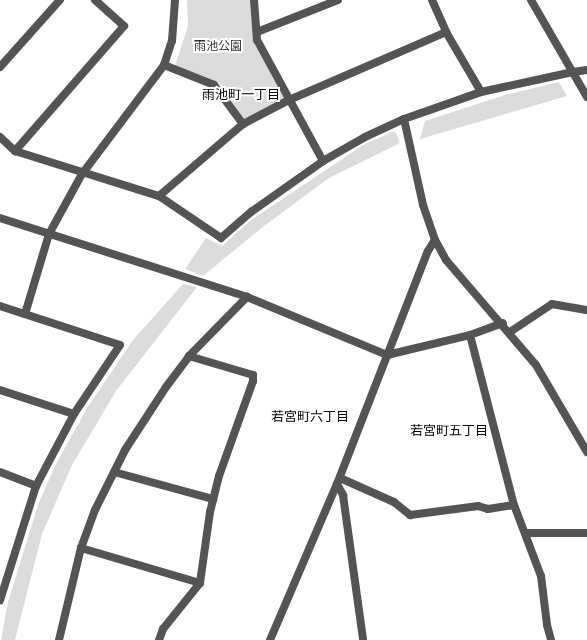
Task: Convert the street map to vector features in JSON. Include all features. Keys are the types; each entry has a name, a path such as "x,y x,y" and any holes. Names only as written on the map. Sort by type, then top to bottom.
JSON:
{"street":[{"path":"0,67 60,0"},
{"path":"15,151 124,26 95,0"},
{"path":"25,314 49,234 82,174 164,65 172,41 176,0"},
{"path":"254,0 257,40 323,161"},
{"path":"257,32 338,0"},
{"path":"432,0 446,32 481,92"},
{"path":"531,0 587,98"},
{"path":"159,196 242,124 289,100 446,32"},
{"path":"164,65 214,85 242,124"},
{"path":"0,137 15,151 82,174 159,196 221,238 251,212 323,161 365,137 404,119 481,92 587,70"},
{"path":"404,119 423,205 435,240 458,276 510,332 536,365 587,452"},
{"path":"0,218 247,298 387,355 470,334 502,324"},
{"path":"270,640 338,481 428,250 435,240"},
{"path":"59,640 81,548 95,510 114,472 162,393 189,356 247,298"},
{"path":"510,332 552,304 587,310"},
{"path":"0,306 120,345 74,414 36,486 0,600"},
{"path":"470,334 514,505 527,532 541,576 546,618 551,640"},
{"path":"159,640 163,629 200,583 213,499 253,375 189,356"},
{"path":"0,390 74,414"},
{"path":"0,472 36,486"},
{"path":"114,472 213,499"},
{"path":"338,481 394,502 410,514 478,506 488,509 514,505"},
{"path":"338,481 343,496 363,640"},
{"path":"527,532 587,533"},
{"path":"81,548 200,583"}],"green space":[{"name":"雨池公園","path":"187,0 253,0 253,41 286,98 244,119 219,83 175,66 188,26"},
{"path":"559,82 567,96 420,139 425,121 505,95"},
{"path":"392,132 396,133 400,143 329,178 264,226 203,276 185,269 206,238 222,246 251,220 363,145"},
{"path":"183,284 197,287 116,391 72,465 42,534 15,640 1,640 8,602 38,505 55,466 87,408 133,340"}],"district":[{"name":"雨池町一丁目","path":"241,94"},
{"name":"若宮町六丁目","path":"310,416"},
{"name":"若宮町五丁目","path":"449,430"}]}
